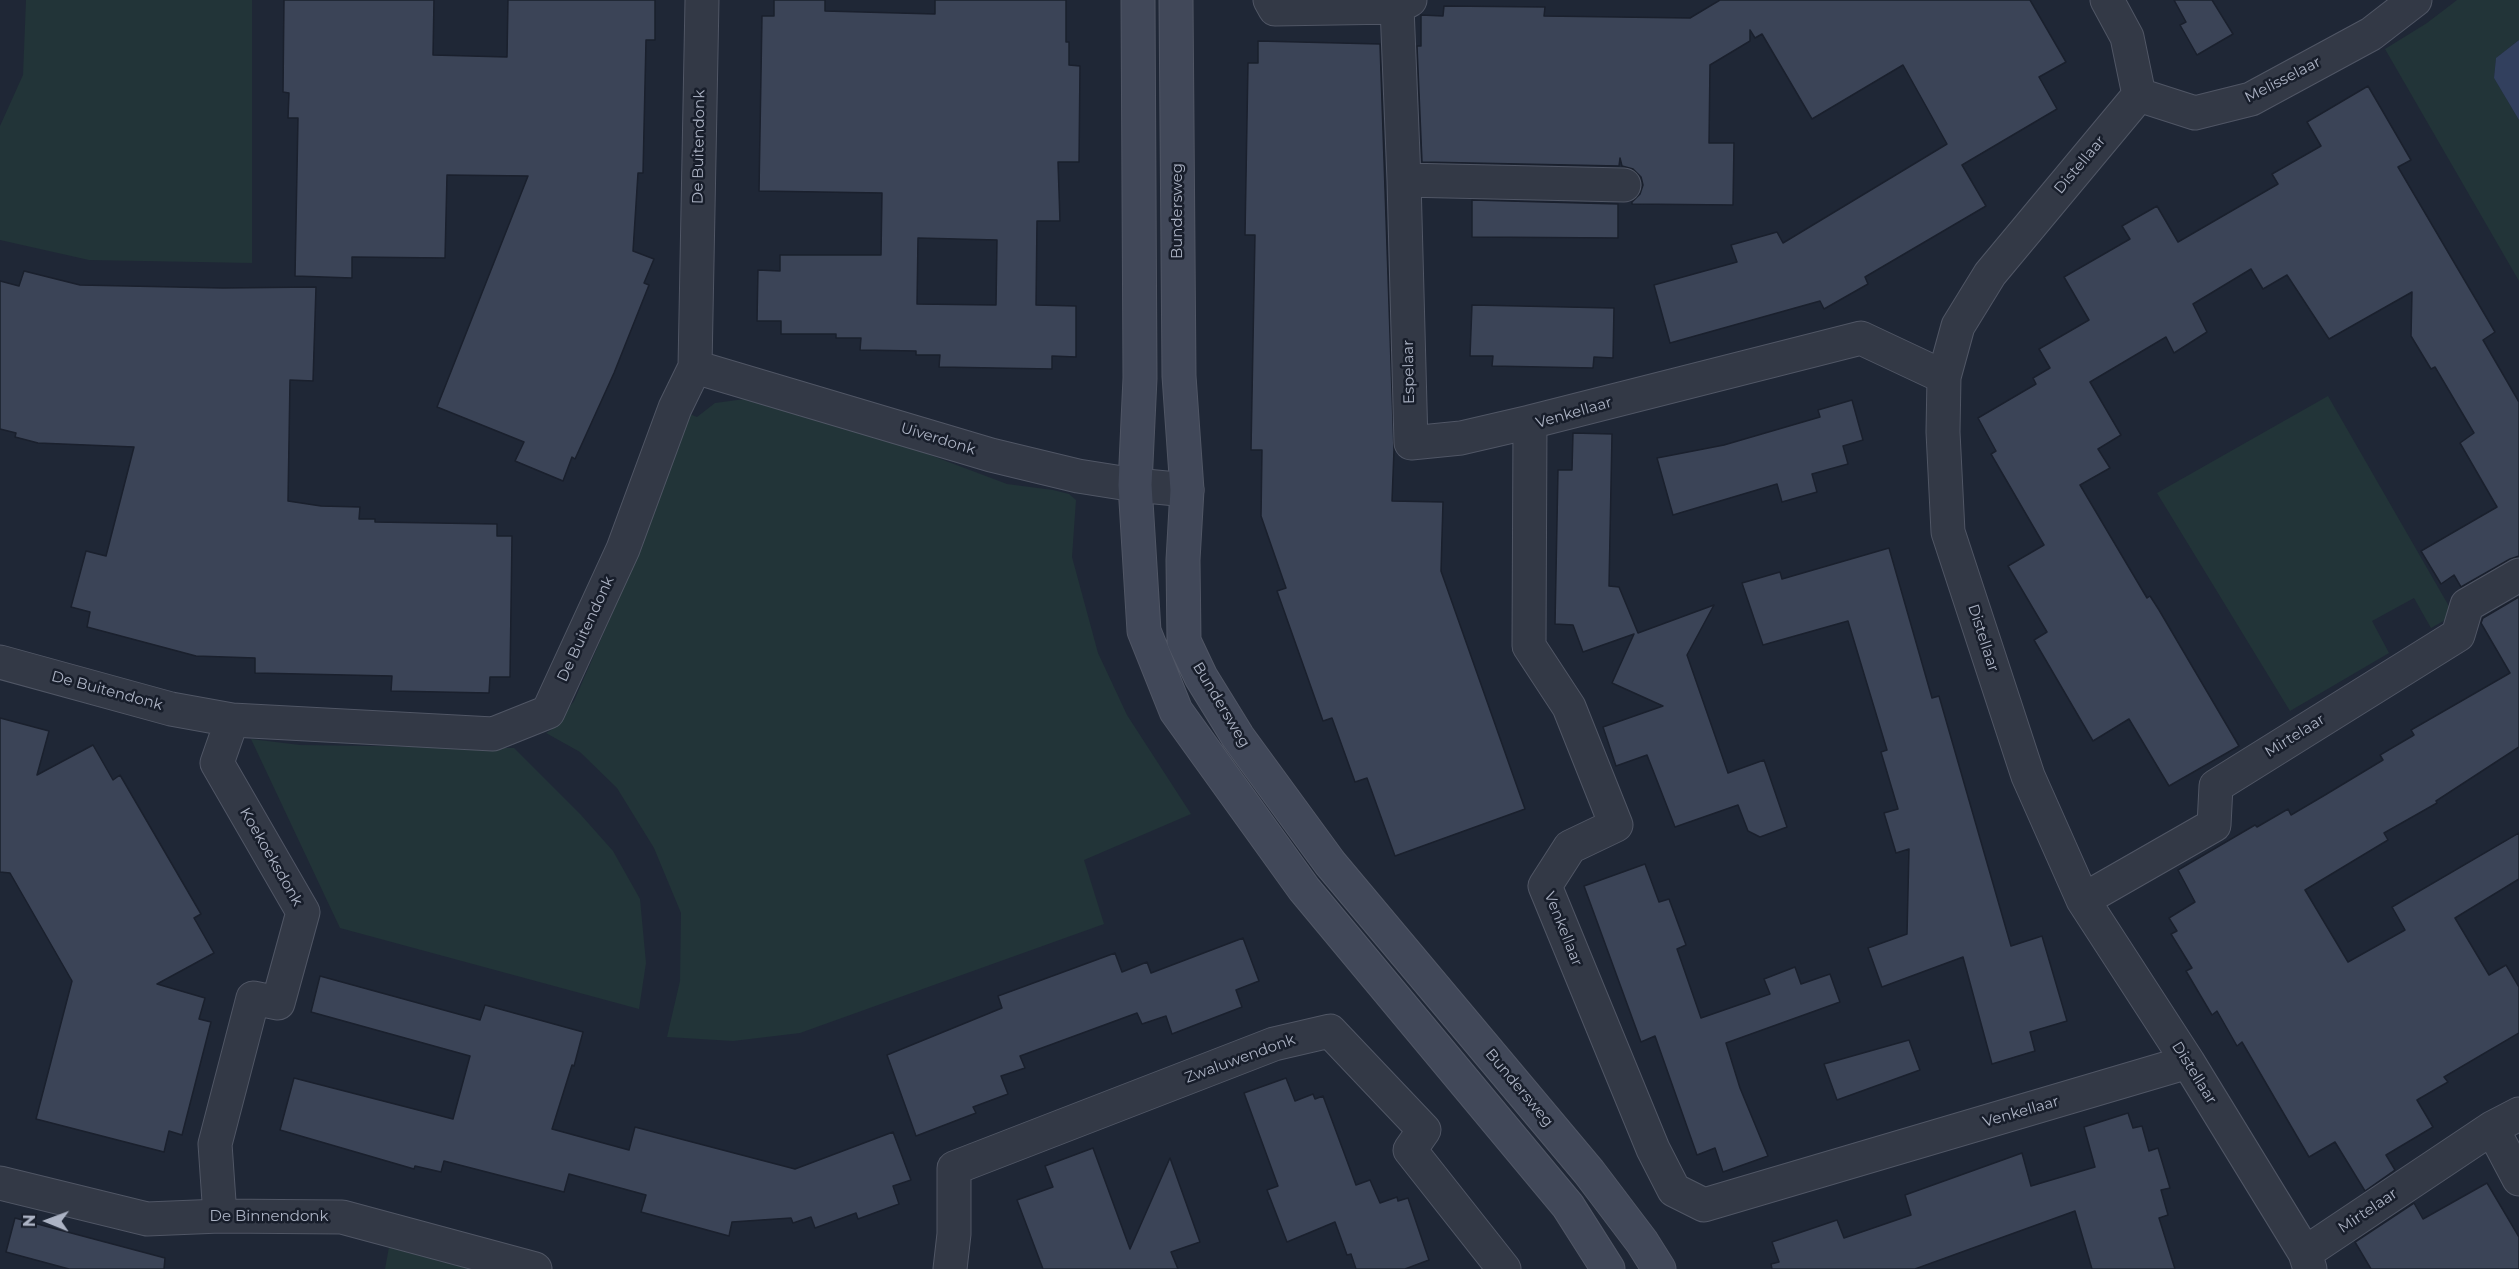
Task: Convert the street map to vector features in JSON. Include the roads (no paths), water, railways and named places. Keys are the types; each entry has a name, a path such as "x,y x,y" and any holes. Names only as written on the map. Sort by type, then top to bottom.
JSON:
{"street":[{"name":"De Buitendonk","path":"0,662 171,709 232,720 493,734 548,712 623,549 675,408 695,367 702,0"},
{"path":"1138,0 1140,378 1135,485 1144,631 1176,711 1304,889 1568,1206 1608,1269"},
{"name":"Bundersweg","path":"1176,0 1179,376 1186,490 1183,560 1184,640 1201,677 1238,737 1330,863 1589,1172 1642,1242 1659,1269"},
{"name":"Espelaar","path":"1270,0 1275,9 1403,4 1404,180 1411,443 1461,438 1530,422"},
{"path":"2107,0 2127,37 2139,94"},
{"name":"Melisselaar","path":"2139,94 2195,113 2251,99 2371,34 2415,0"},
{"name":"Distellaar","path":"2139,94 1990,274 1958,326 1944,377 1943,432 1948,532 2028,776 2083,900 2188,1062 2308,1261"},
{"path":"1404,180 1624,185"},
{"name":"Venkellaar","path":"1944,377 1861,338 1530,422 1529,646 1569,707 1616,825 1570,847 1545,886 1653,1149 1674,1190 1704,1205 2188,1062"},
{"name":"Uiverdonk","path":"695,367 991,455 1078,476 1186,490"},
{"name":"Mirtelaar","path":"2083,900 2214,825 2216,786 2458,635 2467,605 2519,575"},
{"name":"Koekoeksdonk","path":"220,1216 215,1144 253,998 278,1003 303,912 217,763 232,720"},
{"name":"Zwaluwendonk","path":"950,1269 954,1234 954,1168 1274,1044 1330,1031 1424,1130 1410,1150 1504,1269"},
{"name":"Mirtelaar","path":"2308,1261 2505,1121 2519,1179"},
{"name":"De Binnendonk","path":"0,1183 147,1219 220,1216 342,1217 535,1269"}],"water":[{"path":"2519,40 2519,120 2494,78 2496,58"}]}
